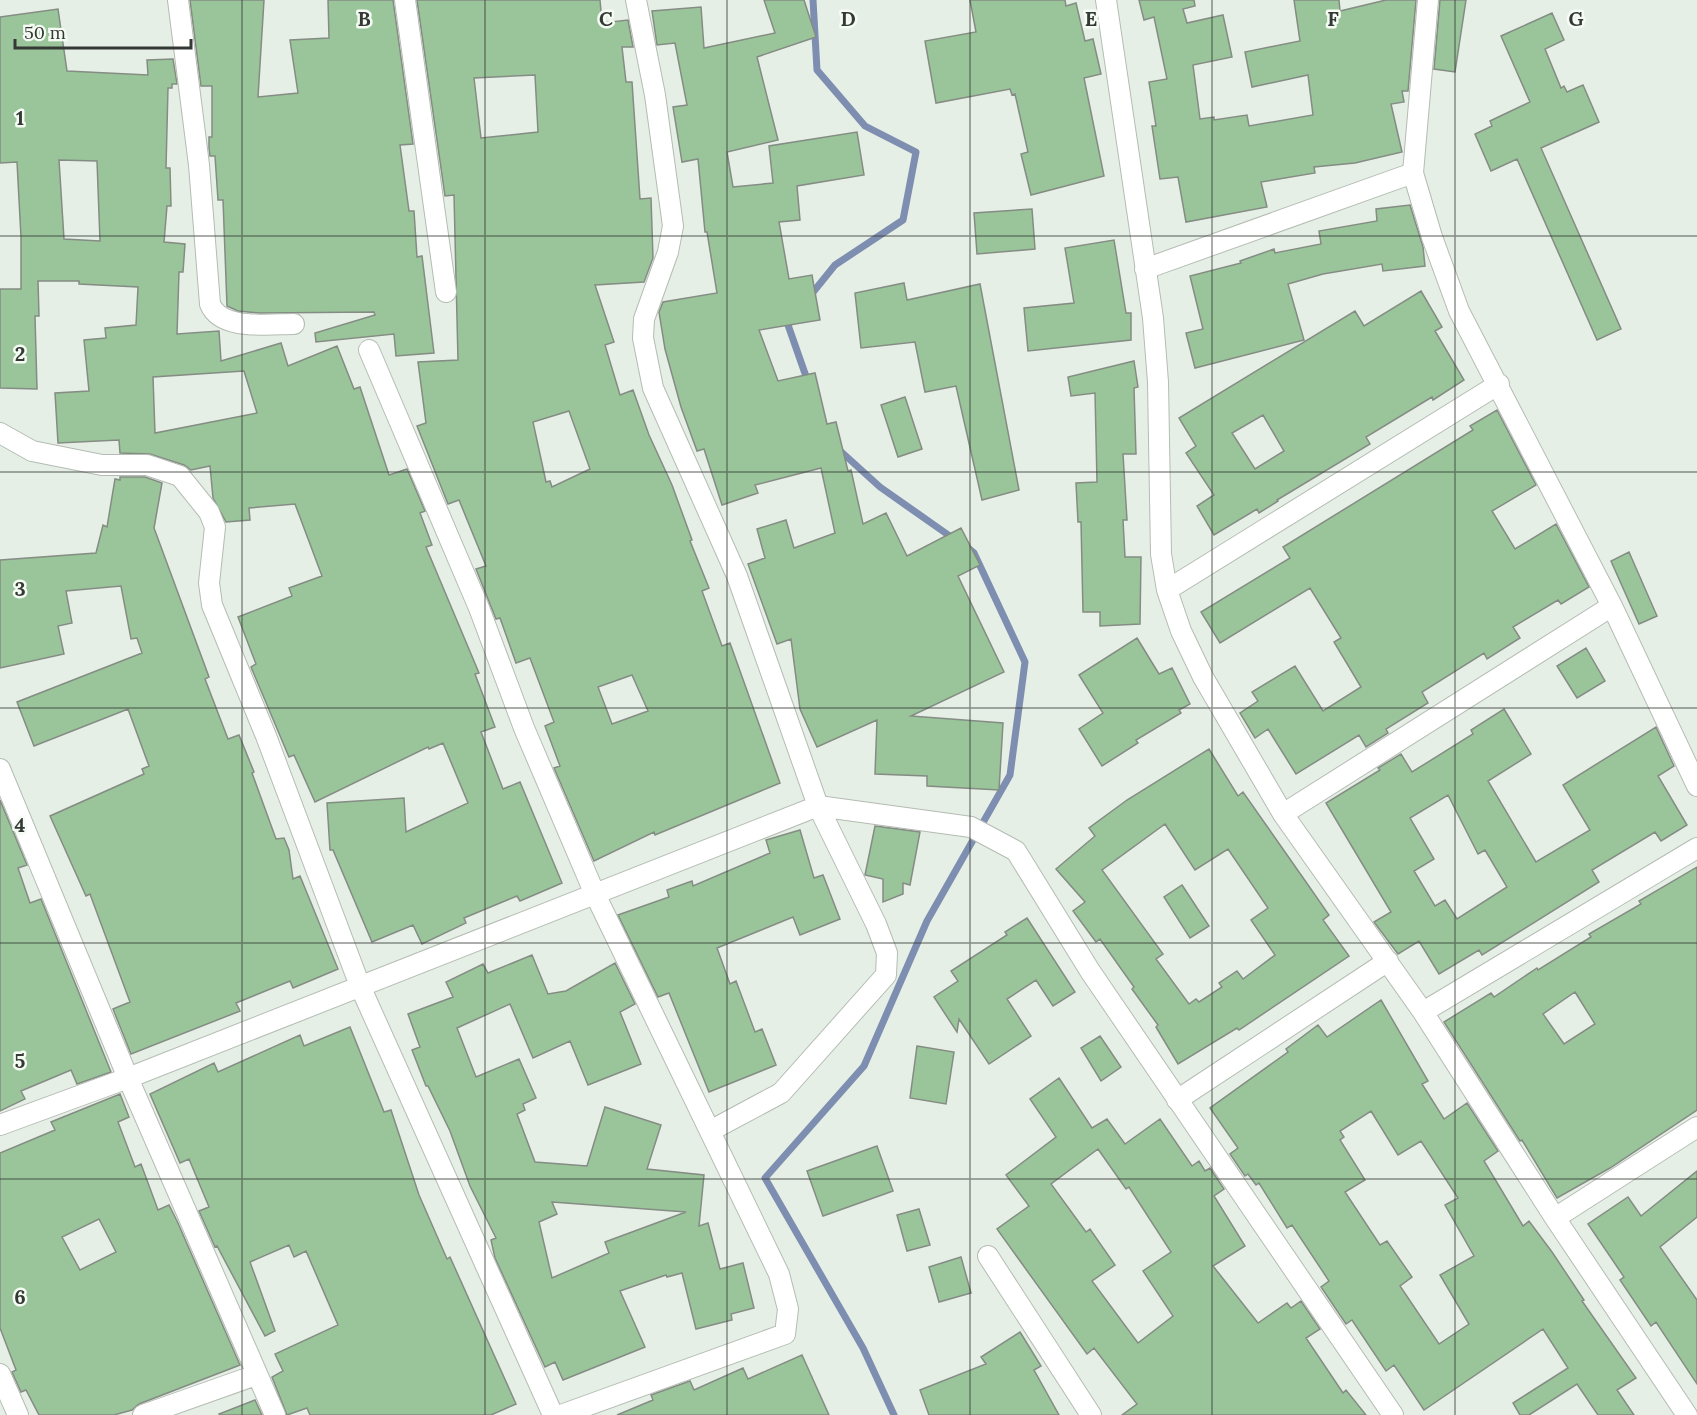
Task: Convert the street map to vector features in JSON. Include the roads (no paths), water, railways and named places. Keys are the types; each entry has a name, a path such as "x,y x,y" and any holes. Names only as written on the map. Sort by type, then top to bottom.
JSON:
{"street":[{"path":"178,0 199,165 210,303 214,313 222,318 254,324 294,324"},
{"path":"405,0 446,292"},
{"path":"636,0 655,95 673,226 668,252 644,319 643,338 653,388 737,576 818,806 876,924 887,953 886,975 781,1093 710,1131"},
{"path":"1106,0 1152,318 1158,382 1160,525 1167,590 1181,631 1203,677 1283,814 1423,1012 1555,1218 1687,1415"},
{"path":"1428,0 1413,173 1459,311 1499,384 1612,606 1697,786"},
{"path":"1144,269 1413,173"},
{"path":"369,350 479,608 524,728 594,892 779,1275 788,1309 785,1334 561,1415"},
{"path":"1167,590 1499,384"},
{"path":"0,433 32,451 102,465 147,465 180,476 209,512 215,527 209,584 212,605 266,736 360,986 553,1415"},
{"path":"1283,814 1612,606"},
{"path":"0,769 128,1078 275,1415"},
{"path":"0,1125 128,1078 594,892 818,806 971,827 1016,851 1090,971 1393,1415"},
{"path":"1423,1012 1697,848"},
{"path":"1177,1100 1388,961"},
{"path":"1555,1218 1697,1127"},
{"path":"988,1256 1091,1415"},
{"path":"0,1374 18,1415"},
{"path":"143,1415 256,1375"}],"waterway":[{"path":"810,296 835,265 903,220 916,152 865,126 817,70 813,0"},
{"path":"793,319 788,325 808,382"},
{"path":"837,448 880,487 954,539"},
{"path":"894,1415 863,1348 765,1178 864,1066 927,921 1010,775 1025,662 974,553 968,548"}]}
